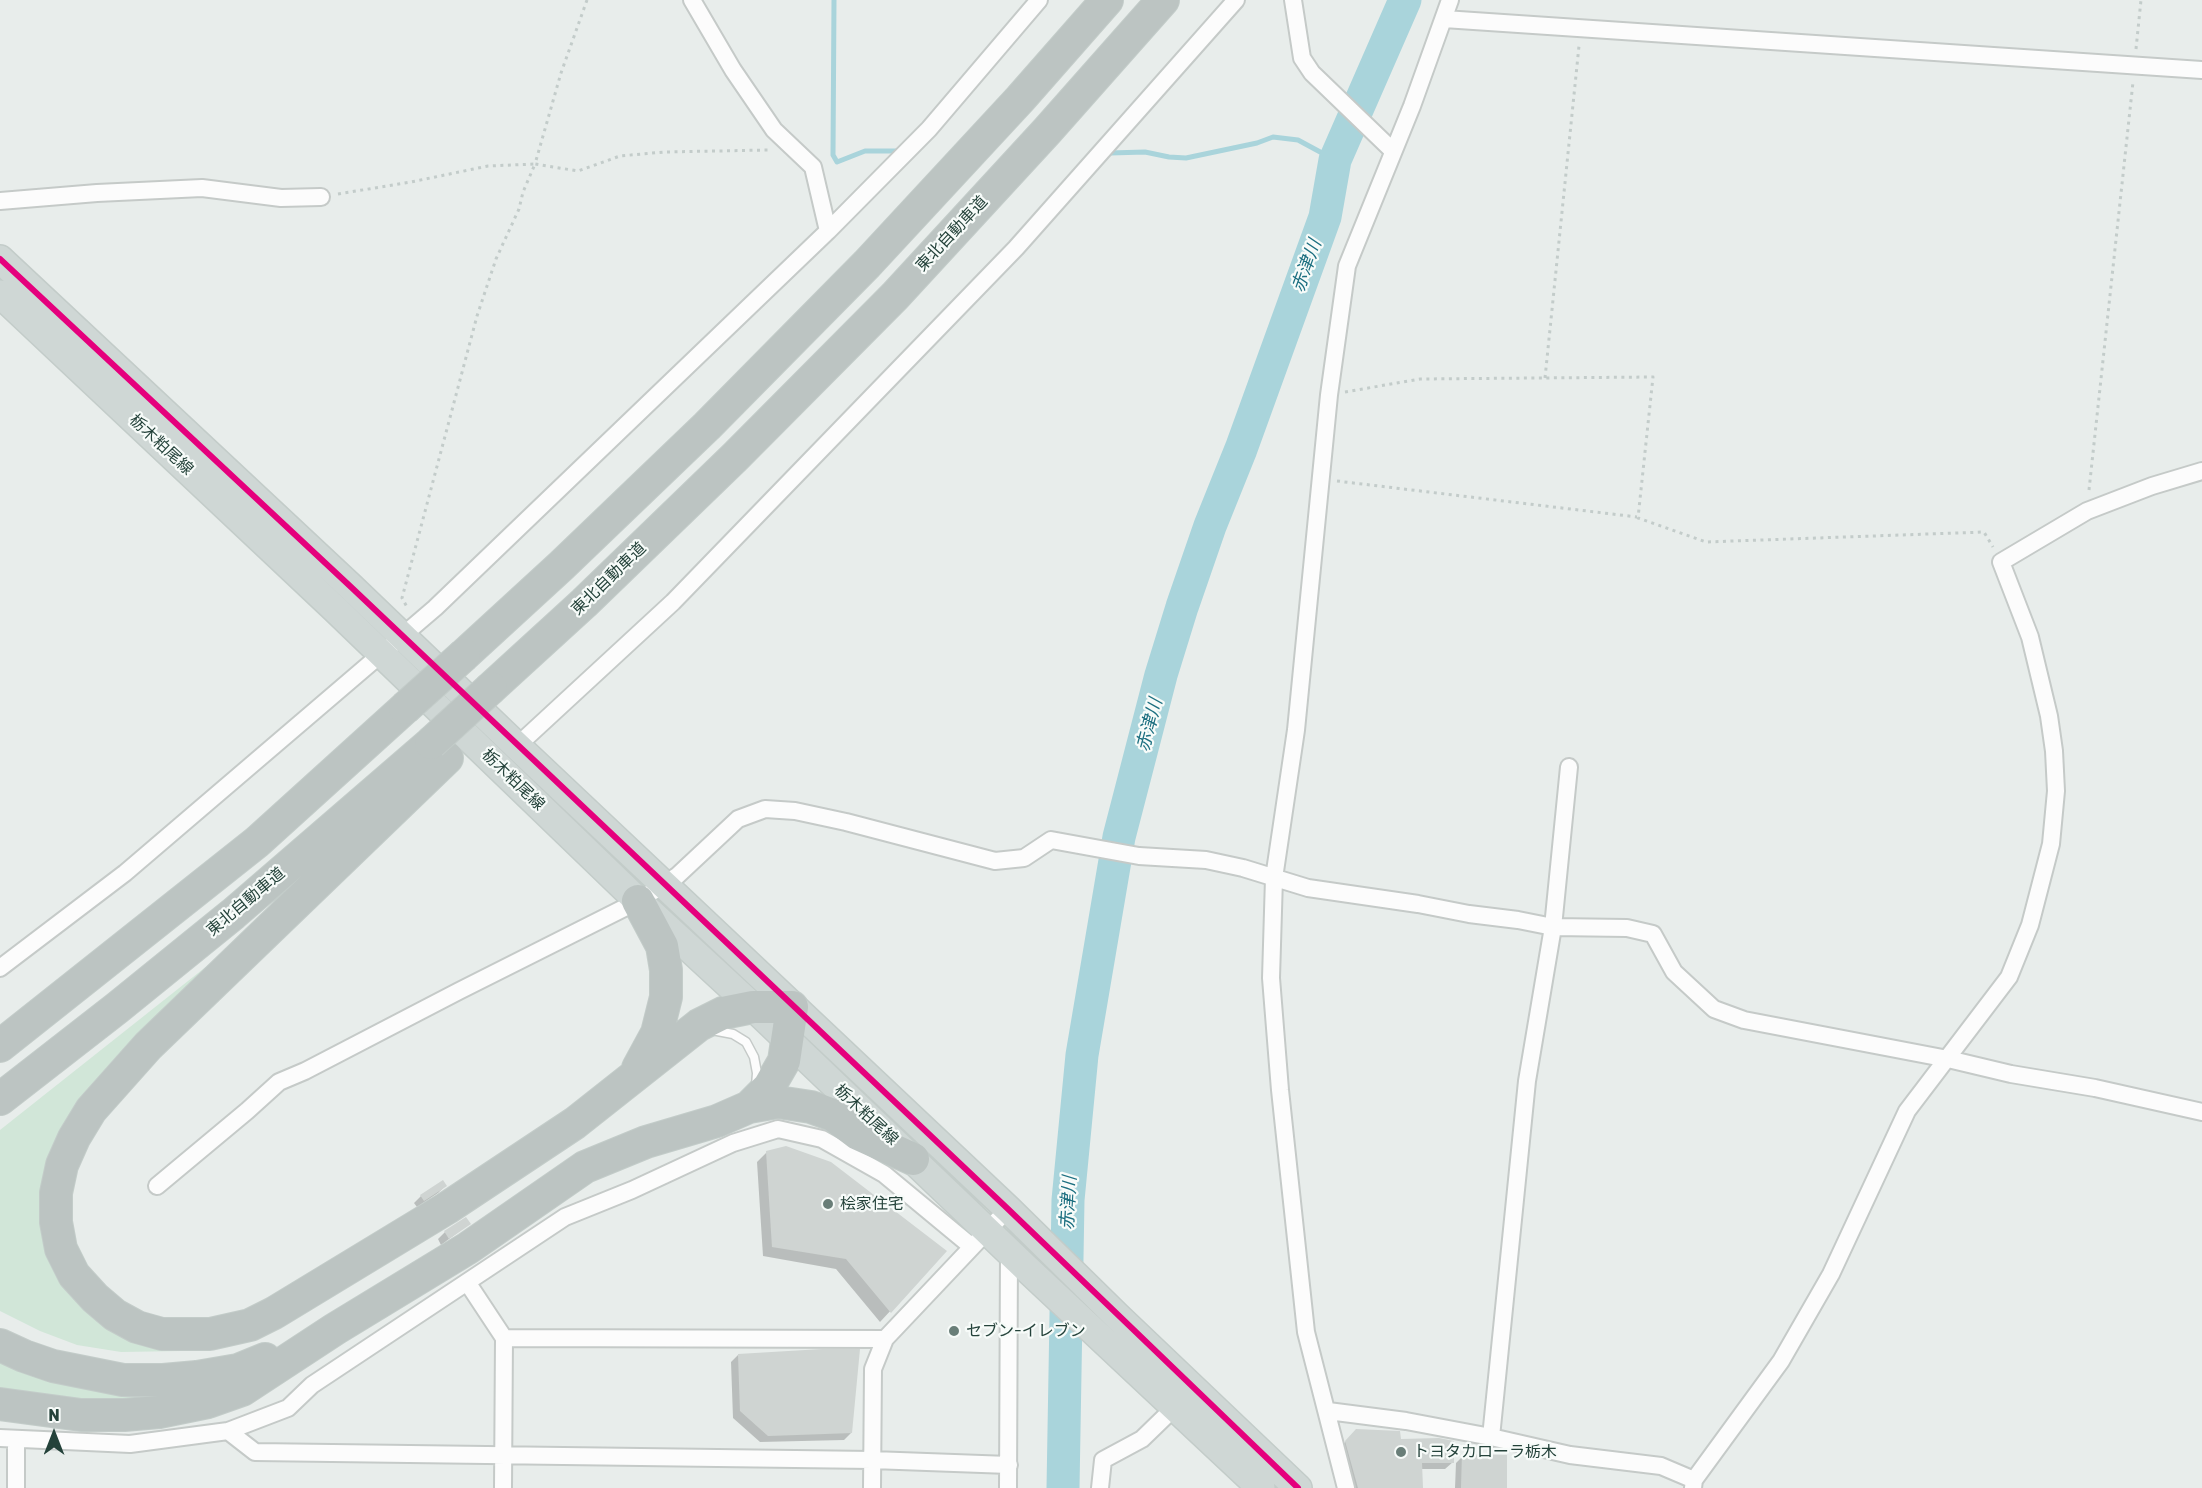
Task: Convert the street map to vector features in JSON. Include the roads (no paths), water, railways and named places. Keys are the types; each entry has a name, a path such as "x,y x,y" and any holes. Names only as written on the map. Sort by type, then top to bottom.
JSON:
{"highway":[{"path":"0,1046 257,843 561,566 707,426 867,264 1020,99 1107,0"},
{"name":"東北自動車道","path":"0,1099 439,750 497,695 584,603 735,458 895,296 1047,131 1163,0"},
{"path":"439,750 325,878 264,933 117,1078 91,1110 74,1138 62,1165 56,1203 56,1222 61,1249 74,1275 95,1299 137,1328 162,1334 210,1334 250,1325 274,1313 447,1208 565,1130 699,1024 723,1013 753,1007 792,1006 784,1061 769,1088 749,1107"},
{"path":"633,1077 657,1033 666,997 666,970 651,892"},
{"path":"0,1022 99,969"},
{"path":"0,1404 81,1415 124,1415 159,1412 208,1401 242,1390 335,1329 468,1248 585,1167 646,1142 717,1121 749,1107 778,1102 811,1107 833,1115 858,1134 913,1159"},
{"path":"0,1328 44,1347 83,1357 118,1363 186,1362 218,1357 259,1341 282,1326 315,1288"},
{"path":"0,1345 53,1366 89,1374 123,1380 163,1380 238,1370 335,1329"}],"main road":[{"name":"栃木粕尾線","path":"0,259 409,629 651,892 753,1007 913,1159 979,1238 1018,1259 1175,1407"},
{"name":"栃木粕尾線","path":"0,294 381,653 651,892 792,1006 1008,1209 1298,1488"},
{"path":"1175,1407 1262,1488"}],"street":[{"path":"692,0 734,70 774,130 813,167 828,231"},
{"path":"0,968 124,873 435,608 828,231 930,129 1039,0"},
{"path":"517,746 673,602 1016,248 1236,0"},
{"path":"1293,0 1302,58 1312,73 1393,151"},
{"path":"1346,1488 1306,1332 1280,1090 1271,978 1274,878 1296,730 1329,394 1347,266 1450,0"},
{"path":"1444,19 2202,70"},
{"path":"0,201 202,188 280,198 321,197"},
{"path":"1328,1411 1406,1421 1570,1455 1661,1466 1694,1484 1781,1361 1831,1274 1907,1111 2009,977 2030,925 2051,844 2056,791 2054,751 2049,716 2030,637 2001,562 2087,511 2152,486 2202,471"},
{"path":"1491,1437 1527,1081 1553,927 1569,767"},
{"path":"157,1186 279,1082 305,1071 651,892 677,876 738,819 765,809 795,811 846,822 995,861 1024,858 1051,840 1139,856 1206,860 1308,888 1553,927 1627,928 1653,934 1674,972 1714,1009 1744,1020 1948,1059 2011,1074 2095,1088 2202,1112"},
{"path":"16,1488 8,1439 130,1444 228,1431 288,1408 312,1385 565,1217 632,1190 733,1143 777,1130 822,1139 884,1174 979,1238"},
{"path":"872,1488 873,1369 885,1339 1008,1209"},
{"path":"1008,1488 1018,1259"},
{"path":"467,1282 504,1338 503,1488"},
{"path":"504,1338 885,1339"},
{"path":"1100,1488 1103,1460 1142,1438 1175,1407"},
{"path":"228,1431 255,1452 872,1460 1009,1465"}],"lane":[{"path":"683,1037 712,1030 733,1034 746,1042 754,1057 757,1073 756,1088 749,1107"}],"waterway":[{"path":"834,0 833,155 837,162 865,151 896,151"},
{"name":"赤津川","path":"1063,1488 1068,1200 1082,1055 1119,837 1161,675 1182,607 1325,217 1335,160 1405,0"},
{"path":"1110,153 1145,152 1186,158 1257,143 1273,137 1298,140 1335,160"}],"place":[{"name":"桧家住宅","path":"828,1204"},
{"name":"セブン-イレブン","path":"954,1331"},
{"name":"トヨタカローラ栃木","path":"1401,1452"}]}
